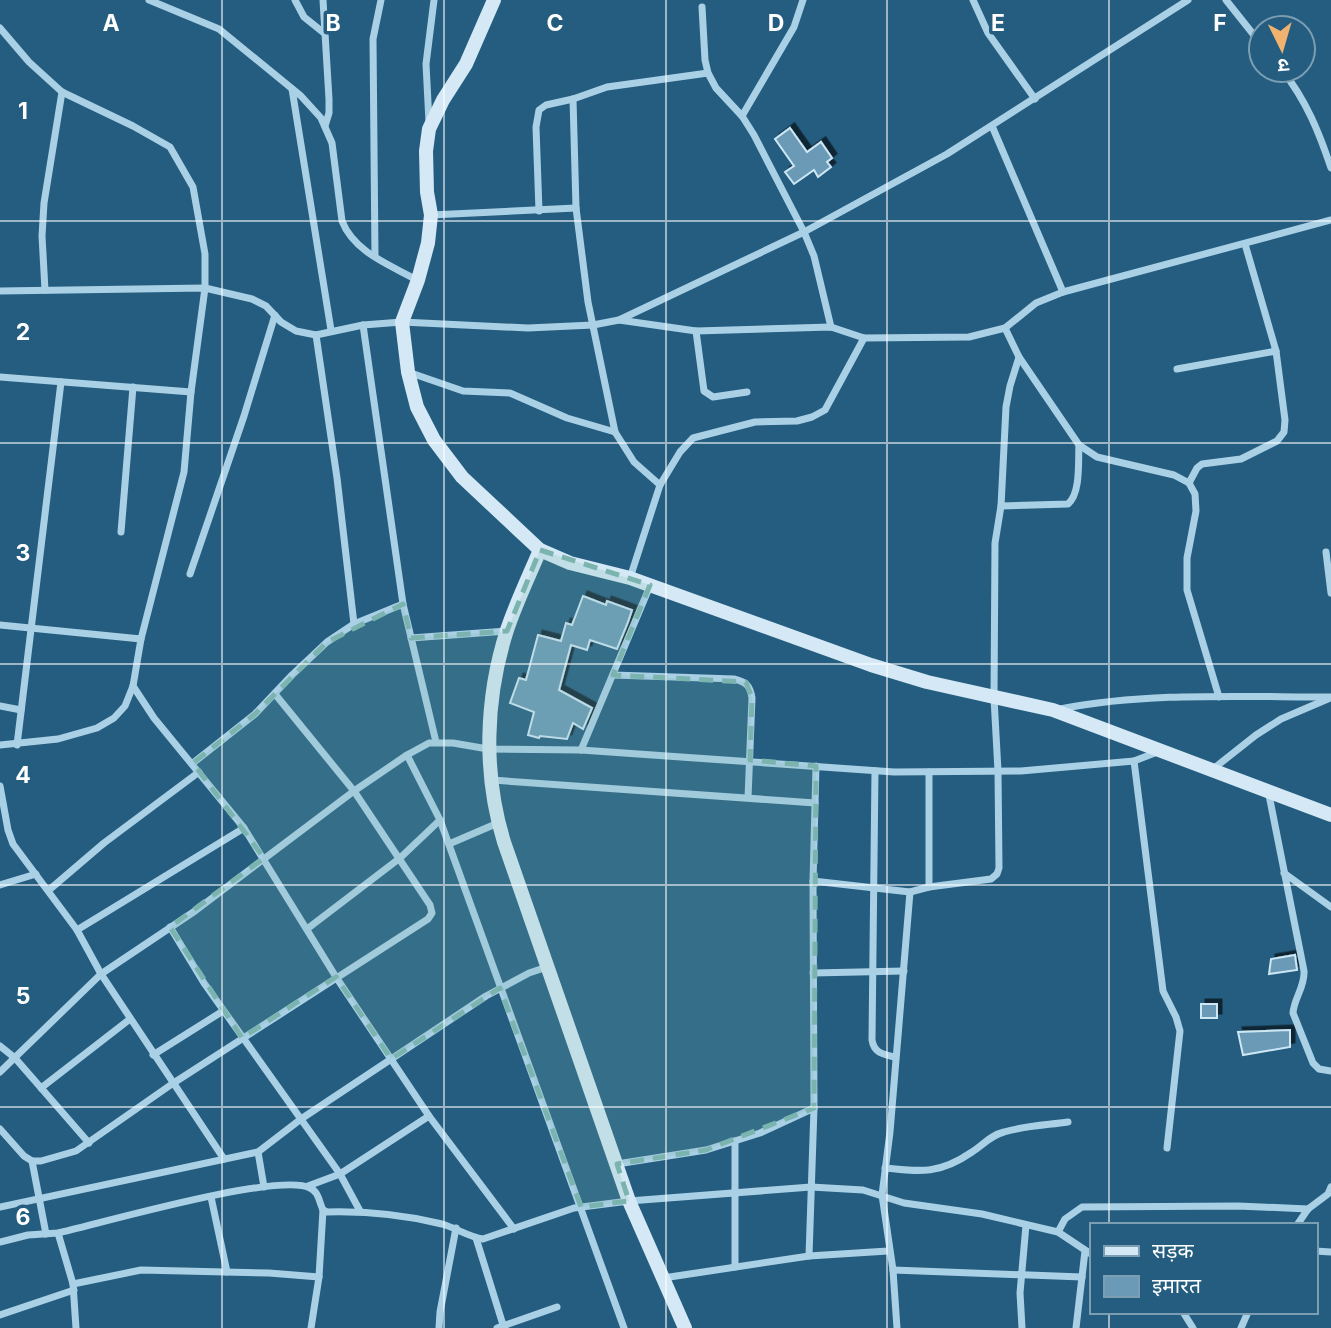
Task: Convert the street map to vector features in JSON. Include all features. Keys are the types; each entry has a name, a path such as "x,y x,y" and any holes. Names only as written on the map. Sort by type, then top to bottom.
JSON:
{"street":[{"path":"149,0 219,29 292,89 321,118 332,143 342,221 354,242 418,280"},
{"path":"295,0 304,17 324,33"},
{"path":"323,0 329,99 329,113 324,127"},
{"path":"375,256 373,39 381,0"},
{"path":"434,0 426,64 429,129 426,151 427,192 431,215 428,243 418,280 402,321 408,372 417,407 444,456 462,477 540,550 570,563 650,585 871,666 994,698 1054,710 1331,815"},
{"path":"429,129 443,100 466,64 494,0"},
{"path":"742,116 794,27 803,0"},
{"path":"973,0 988,33 1035,99"},
{"path":"0,291 205,288 252,299 266,306 296,331 316,335 331,330 402,321 528,328 593,325 619,320 804,232 947,154 1188,0"},
{"path":"1226,0 1247,26"},
{"path":"702,7 708,73 716,88 742,116 804,232 814,256 831,327"},
{"path":"0,28 29,62 62,92 134,126 170,147 193,187 205,254 205,288 191,392 184,472 141,639 133,686 125,706 114,718 97,728 58,739 0,746"},
{"path":"540,211 536,117 545,105 607,87 708,73"},
{"path":"1292,84 1317,127 1331,168"},
{"path":"292,89 331,330"},
{"path":"45,290 42,236 44,203 62,92"},
{"path":"573,99 576,208 593,325 615,432 634,462 660,485"},
{"path":"992,126 1063,292"},
{"path":"431,215 576,208"},
{"path":"619,320 696,331 831,327 864,338 969,337 1005,328 1036,303 1063,292 1331,220"},
{"path":"1189,482 1202,464 1241,459 1277,441 1284,432 1285,420 1276,351 1245,244"},
{"path":"190,574 275,315"},
{"path":"363,325 403,604 436,743"},
{"path":"1005,328 1019,357 1079,445 1097,457 1174,475 1189,482 1195,494 1196,511 1188,558 1187,590 1219,696"},
{"path":"696,331 704,391 713,397 747,392"},
{"path":"316,335 337,478 354,624"},
{"path":"630,578 660,485 680,452 692,439 755,422 797,421 825,410 864,338"},
{"path":"1177,369 1276,351"},
{"path":"813,881 910,892 991,879 997,874 999,771 994,698 995,543 1001,506 1006,407 1019,357"},
{"path":"408,372 463,391 510,393 567,418 615,432"},
{"path":"0,377 191,392"},
{"path":"17,745 61,382"},
{"path":"121,532 133,387"},
{"path":"1001,506 1068,504 1073,499 1076,486 1079,445"},
{"path":"540,550 507,631 492,698 488,749 492,798 498,823 629,1201 685,1328"},
{"path":"1326,552 1331,593"},
{"path":"581,750 650,585"},
{"path":"193,762 255,714 327,642 354,624 403,604"},
{"path":"0,625 141,639"},
{"path":"411,638 507,631"},
{"path":"613,675 734,679 746,682 751,689 752,698 748,798"},
{"path":"133,686 155,718 244,828 336,977 429,1116 514,1229"},
{"path":"0,1129 24,1156 32,1161 76,1151 172,1084 428,919 432,913 430,905 400,858 354,791 275,694"},
{"path":"1054,710 1106,700 1219,696 1331,697"},
{"path":"1213,769 1281,719 1331,697"},
{"path":"0,706 21,710"},
{"path":"0,1072 101,974 195,911 354,791 429,743 453,743 488,749 581,750 875,771 929,772 999,771 1134,761 1160,750"},
{"path":"407,755 440,820 624,1328"},
{"path":"1134,761 1163,991 1180,1031 1167,1148"},
{"path":"809,1256 814,1108 813,881 816,766"},
{"path":"875,771 873,1047 878,1053 894,1057"},
{"path":"49,890 104,844 199,772"},
{"path":"929,772 929,887"},
{"path":"492,780 815,803"},
{"path":"0,786 13,845 77,929 101,974 224,1159"},
{"path":"1268,790 1304,971 1304,980 1293,1013 1313,1063 1318,1069 1331,1071"},
{"path":"307,929 400,858 440,820"},
{"path":"449,844 498,823"},
{"path":"77,929 244,828"},
{"path":"1284,873 1331,907"},
{"path":"0,885 36,874"},
{"path":"897,1328 893,1270 888,1251 882,1195 890,1132 894,1057 910,892"},
{"path":"170,927 223,1011 340,1174 360,1211"},
{"path":"0,1207 258,1152 301,1119 500,988 547,967"},
{"path":"813,973 904,971"},
{"path":"153,1055 223,1011"},
{"path":"41,1088 130,1019"},
{"path":"0,1046 15,1058 89,1143"},
{"path":"617,1164 706,1150 760,1133 814,1108"},
{"path":"0,1242 58,1233 264,1187 283,1184 307,1186 340,1174 429,1116"},
{"path":"885,1168 935,1170 954,1164 991,1137 1005,1131 1068,1122"},
{"path":"735,1141 735,1267"},
{"path":"258,1152 264,1187"},
{"path":"32,1161 46,1234"},
{"path":"307,1186 318,1196 323,1210 319,1277 311,1328"},
{"path":"323,1210 360,1211 426,1220 483,1239 581,1207 811,1187 863,1190 904,1203 982,1214 1058,1233 1088,1252 1076,1328"},
{"path":"1298,1223 1308,1209 1330,1192"},
{"path":"211,1197 227,1272"},
{"path":"1058,1233 1065,1219 1082,1208 1238,1206 1308,1209"},
{"path":"1022,1328 1020,1293 1026,1225"},
{"path":"439,1328 456,1228"},
{"path":"58,1233 73,1287 76,1328"},
{"path":"476,1238 502,1327 557,1307"},
{"path":"663,1278 809,1256 888,1251"},
{"path":"0,1315 73,1287 141,1270 319,1277"},
{"path":"893,1270 1082,1277"}],"highlighted area":[{"path":"540,550 650,585 613,675 746,682 752,698 750,760 816,766 814,1108 706,1150 617,1164 629,1201 581,1207 500,988 391,1059 336,977 242,1038 170,927 264,858 193,763 255,714 327,642 403,604 411,638 507,631"}],"building":[{"path":"790,128 807,152 821,142 832,158 827,162 831,167 818,177 814,170 794,184 785,172 794,166 775,139"},
{"path":"583,596 606,605 607,601 632,610 628,622 617,649 590,640 587,650 571,645 559,690 592,708 583,729 573,723 567,739 528,735 534,712 510,703 519,678 526,680 538,635 561,641 566,623 572,625"},
{"path":"1295,955 1297,970 1269,974 1271,959"},
{"path":"1201,1004 1217,1004 1217,1018 1201,1018"},
{"path":"1290,1030 1290,1047 1243,1055 1238,1032"}]}
